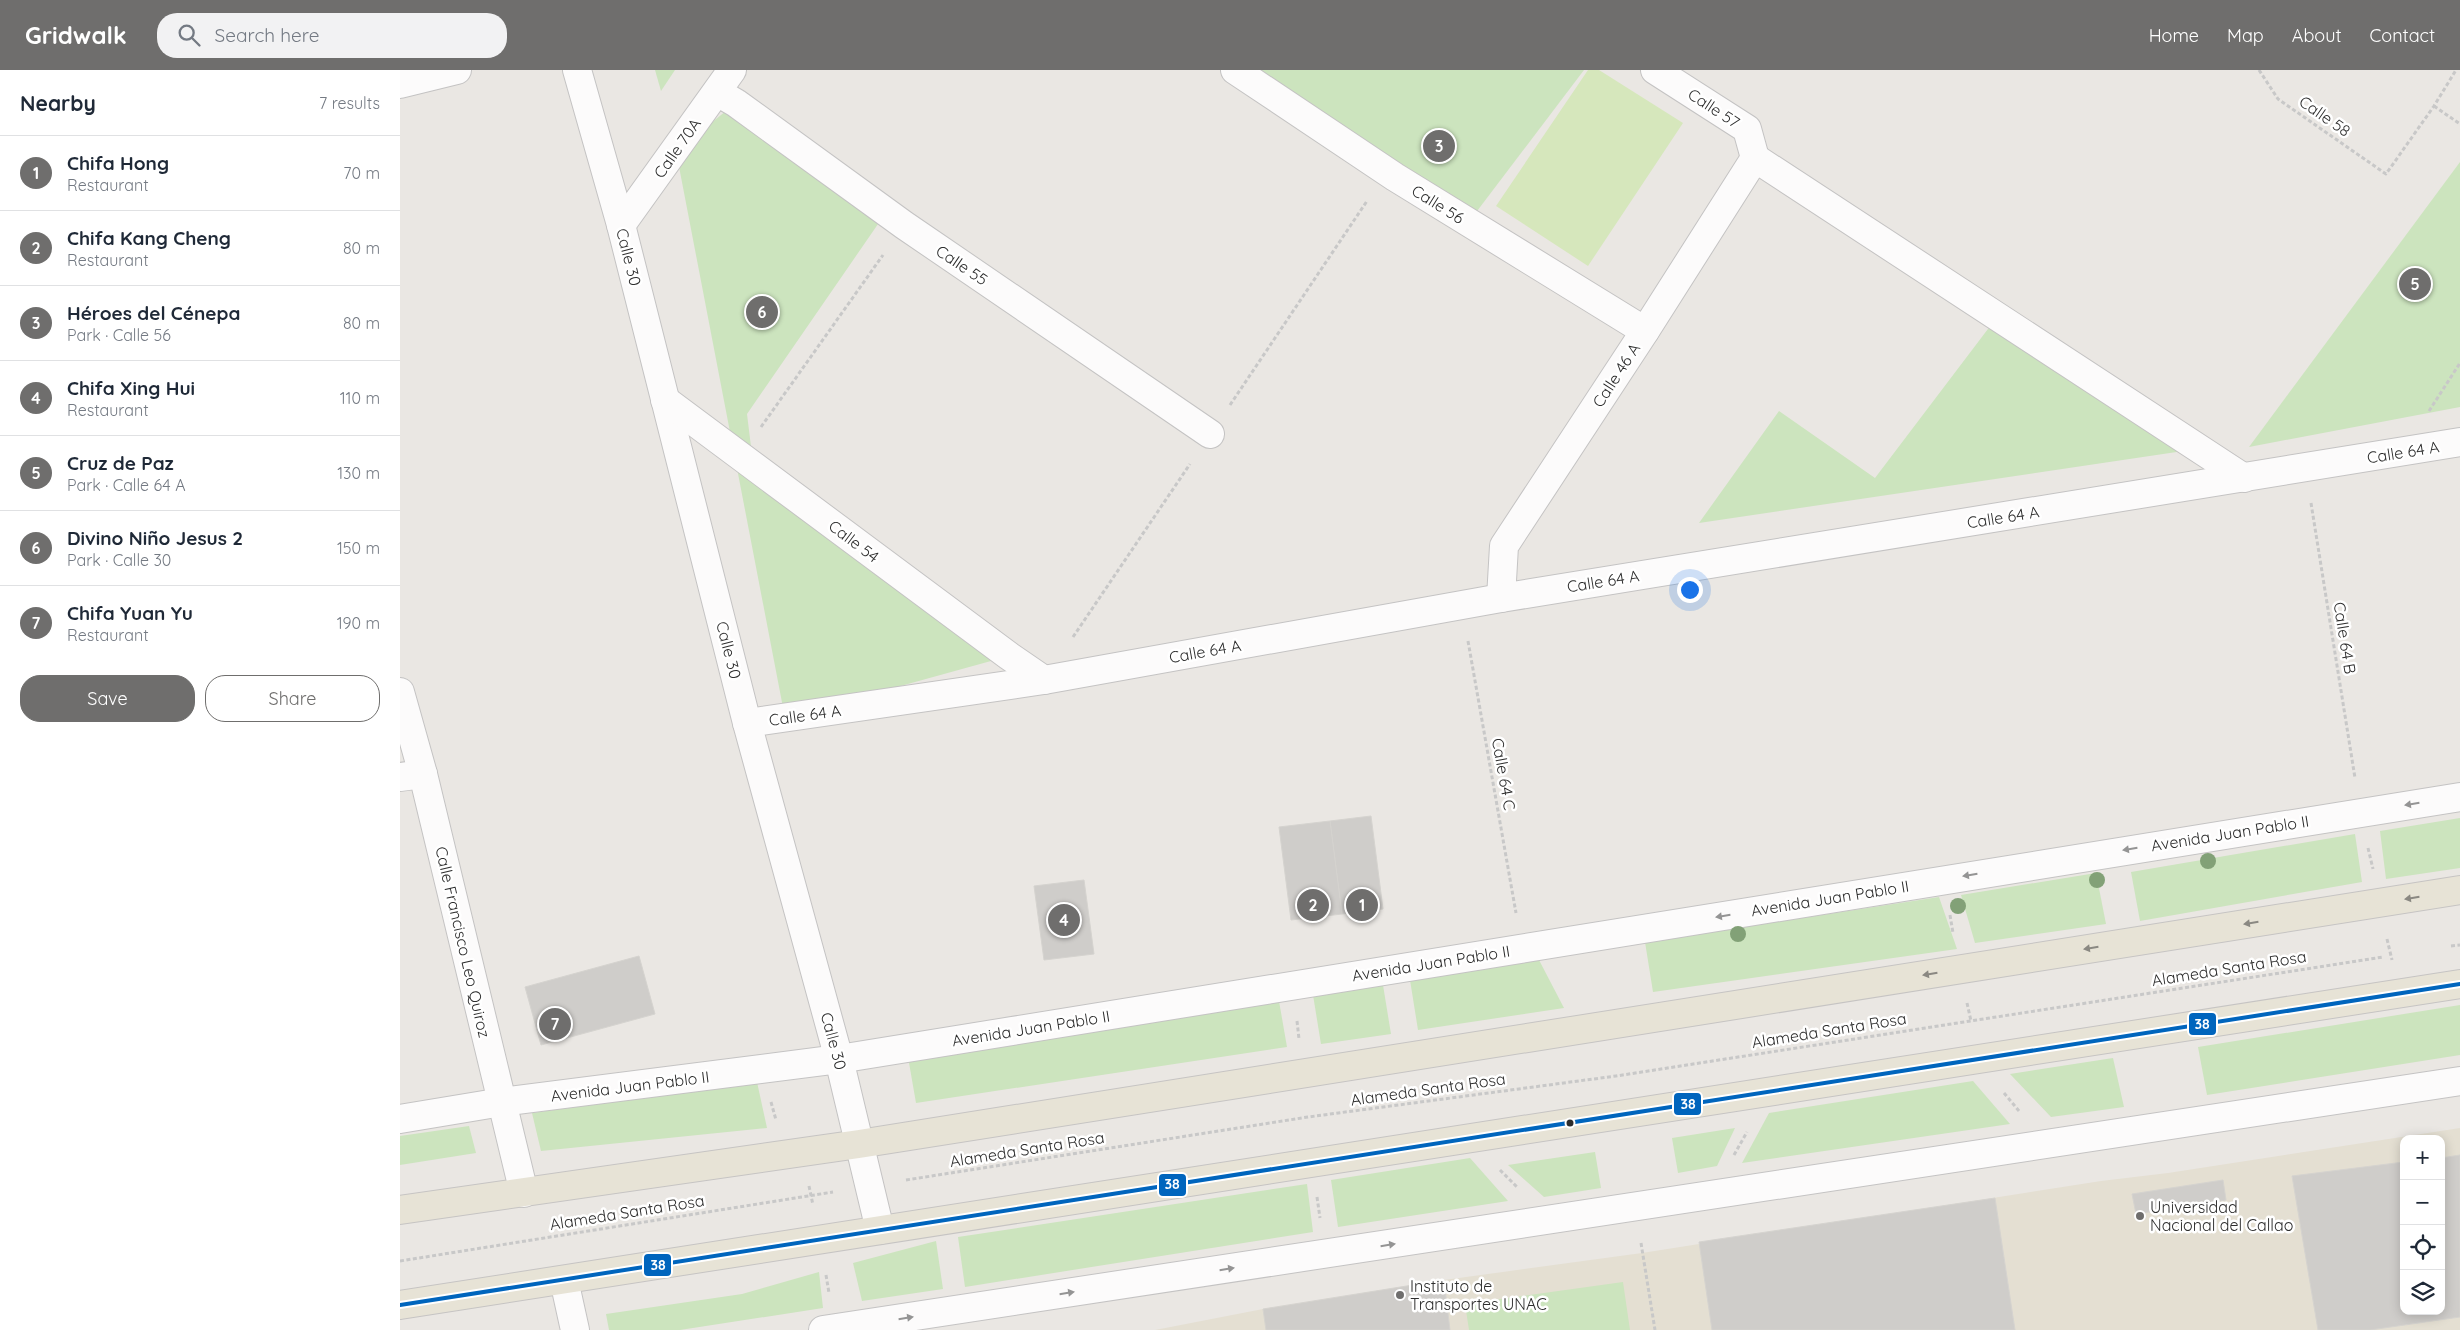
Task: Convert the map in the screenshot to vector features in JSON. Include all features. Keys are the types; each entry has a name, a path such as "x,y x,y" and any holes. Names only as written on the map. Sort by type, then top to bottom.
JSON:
{"main road":[{"path":"400,1210 859,1144 2460,890"},
{"path":"400,1305 1469,1140 2460,984"}],"street":[{"path":"400,84 458,70"},
{"name":"Calle 30","path":"576,70 622,225 748,723 839,1059 880,1230"},
{"name":"Calle 70A","path":"622,225 732,70"},
{"name":"Calle 56","path":"1235,70 1395,177 1645,330"},
{"name":"Calle 57","path":"1655,70 1747,129 1756,158"},
{"name":"Calle 55","path":"717,92 736,103 904,225 1210,434"},
{"path":"1756,158 2244,478"},
{"name":"Calle 46 A","path":"1501,598 1504,546 1756,158"},
{"name":"Calle 54","path":"665,400 1044,680"},
{"name":"Calle 64 A","path":"748,723 1044,680 1501,598 2460,442"},
{"name":"Calle Francisco Leo Quiroz","path":"400,692 411,775 502,1102 524,1193"},
{"name":"Avenida Juan Pablo II","path":"400,1119 502,1102 839,1059 2460,797"},
{"path":"831,1329 1636,1208 2460,1081"},
{"path":"564,1280 575,1330"}],"path":[{"name":"Calle 58","path":"2258,70 2278,98 2386,174 2434,106"},
{"path":"2456,70 2434,106 2460,124"},
{"path":"740,456 904,225"},
{"name":"Calle 64 B","path":"2305,468 2360,812"},
{"name":"Calle 64 C","path":"1461,605 1522,948"},
{"path":"1943,880 1971,1020 1977,1060 2046,1144"},
{"path":"2443,948 2460,945"},
{"name":"Alameda Santa Rosa","path":"400,1261 1308,1118 1616,1076 2399,954"},
{"path":"1293,985 1324,1255"},
{"path":"764,1068 774,1118 802,1152 820,1240 831,1329"},
{"path":"1712,1195 1768,1093"},
{"path":"1469,1140 1551,1220"},
{"path":"1636,1208 1655,1330"}],"shaded area":[{"name":"Universidad Nacional del Callao","path":"2460,1128 2460,1330 1155,1330 1263,1309 1444,1280 1642,1253 2101,1181 2168,1173 2400,1137 2400,1315 2445,1315 2445,1135 2415,1135"}],"green space":[{"path":"655,70 675,70 661,91"},
{"path":"1236,70 1584,70 1468,223"},
{"path":"1588,70 1599,70 1683,123 1588,266 1496,206"},
{"path":"736,103 887,211 747,414 753,463 1009,656 785,718 676,151"},
{"path":"2460,162 2460,407 2249,447"},
{"path":"1994,321 2190,450 1699,523 1779,411 1875,478"},
{"path":"2460,818 2460,868 2386,879 2380,831"},
{"path":"2355,834 2362,882 2140,921 2131,872"},
{"path":"2096,873 2106,924 1975,943 1961,895"},
{"path":"1939,897 1957,949 1653,992 1645,942"},
{"path":"1539,960 1564,1008 1418,1030 1410,980"},
{"path":"1383,985 1391,1034 1321,1044 1313,995"},
{"path":"1279,1001 1287,1047 916,1103 908,1057"},
{"path":"2460,1005 2460,1055 2207,1095 2198,1047"},
{"path":"2113,1058 2124,1107 2051,1117 2010,1074"},
{"path":"1973,1081 2010,1124 1742,1163 1769,1113"},
{"path":"757,1082 767,1128 541,1151 532,1113"},
{"path":"469,1126 476,1153 400,1165 400,1136"},
{"path":"1735,1128 1717,1166 1678,1173 1672,1138"},
{"path":"1595,1152 1601,1188 1544,1197 1508,1165"},
{"path":"1470,1158 1508,1201 1338,1227 1331,1180"},
{"path":"1307,1184 1313,1232 965,1287 958,1237"},
{"path":"936,1241 943,1289 862,1301 853,1263"},
{"path":"819,1272 823,1308 680,1330 609,1330 606,1314 742,1294"},
{"path":"1623,1282 1630,1330 1469,1330 1465,1304"}],"building":[{"path":"1371,816 1383,909 1342,914 1330,821"},
{"path":"1330,821 1342,914 1291,920 1279,827"},
{"path":"1084,880 1094,954 1044,960 1034,886"},
{"path":"639,956 655,1014 541,1045 525,987"},
{"path":"2460,1155 2460,1317 2370,1330 2318,1330 2292,1176 2400,1162 2400,1315 2445,1315 2445,1157"},
{"path":"2223,1180 2226,1200 2136,1214 2132,1194"},
{"path":"1995,1198 2015,1330 1712,1330 1699,1242"},
{"name":"Instituto de Transportes UNAC","path":"1444,1280 1450,1330 1266,1330 1263,1309"}],"transit line":[{"name":"38","path":"400,1305 2460,984"}],"place":[{"name":"Héroes del Cénepa","path":"1439,146"},
{"name":"Cruz de Paz","path":"2415,284"},
{"name":"Divino Niño Jesus 2","path":"762,312"},
{"name":"Chifa Kang Cheng","path":"1313,905"},
{"name":"Chifa Hong","path":"1362,905"},
{"name":"Chifa Xing Hui","path":"1064,920"},
{"name":"Chifa Yuan Yu","path":"555,1024"},
{"name":"Universidad Nacional del Callao","path":"2140,1216"},
{"name":"Instituto de Transportes UNAC","path":"1400,1295"}]}
